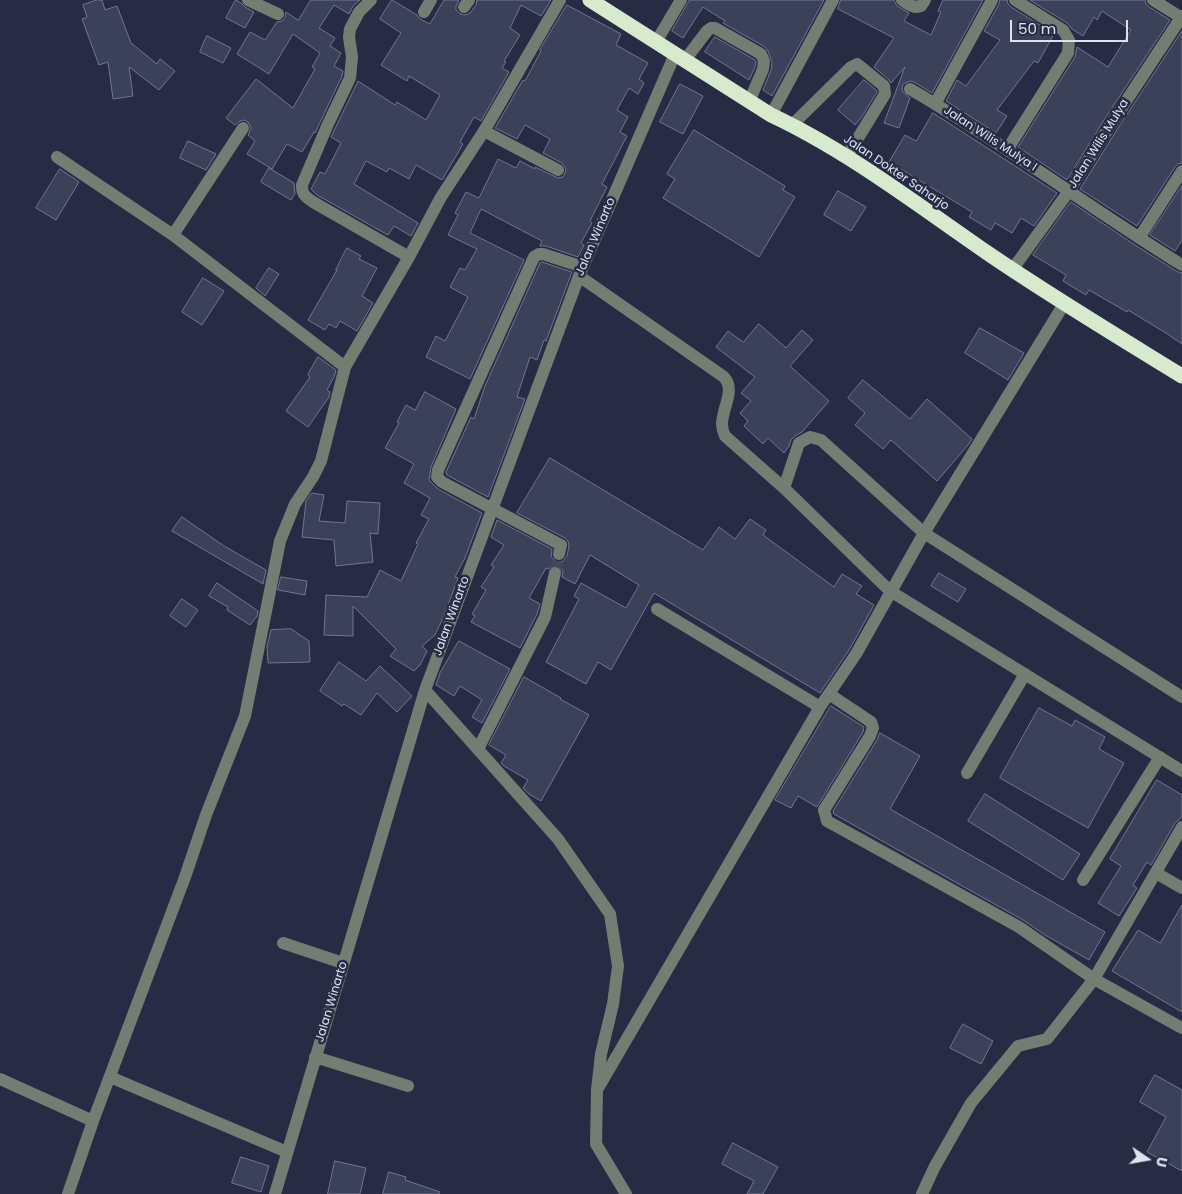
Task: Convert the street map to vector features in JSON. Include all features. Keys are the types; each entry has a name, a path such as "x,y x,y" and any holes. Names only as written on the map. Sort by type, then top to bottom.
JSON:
{"highway":[{"name":"Jalan Dokter Saharjo","path":"590,0 770,116 792,125 847,156 1012,270 1182,376"}],"street":[{"path":"248,0 278,14"},
{"path":"371,0 359,12 350,29 349,37 352,57 350,78 309,167 302,185 302,191 312,202 409,257"},
{"path":"424,12 431,0"},
{"path":"68,1194 206,815 245,716 280,541 295,504 321,461 345,366 409,257 440,198 484,131 560,0"},
{"path":"656,42 681,0"},
{"path":"770,116 834,0"},
{"path":"902,0 917,8 925,0"},
{"path":"935,104 992,0"},
{"path":"1007,150 1068,53 1069,40 1063,30 1015,0"},
{"path":"1153,0 1182,17"},
{"name":"Jalan Wilis Mulya","path":"1012,270 1069,191 1182,17"},
{"name":"Jalan Winarto","path":"275,1194 425,690 581,271 680,57 710,28 715,28 761,54 764,61 763,68 749,102"},
{"path":"792,125 851,67 857,64 884,86 885,94 847,156"},
{"name":"Jalan Wilis Mulya I","path":"910,90 953,114 1182,265"},
{"path":"173,236 244,128"},
{"path":"484,131 558,170"},
{"path":"57,157 173,236 345,366"},
{"path":"1139,238 1182,171"},
{"path":"560,550 492,509 442,482 437,477 438,470 534,258 539,254 543,254 581,271 724,377 729,382 730,389 722,422 725,436 784,488 890,591 1182,771"},
{"path":"597,1090 820,707 856,654 924,533 1064,304"},
{"path":"784,488 799,443 810,437 821,440 924,533 1182,697"},
{"path":"478,749 545,617 555,573"},
{"path":"658,608 820,707"},
{"path":"967,773 1025,674"},
{"path":"425,690 558,839 610,914 618,966 613,1004 600,1054 596,1144 626,1194"},
{"path":"829,694 871,722 873,728 870,736 824,810 827,821 1019,927 1094,979 1182,1028"},
{"path":"1083,880 1160,757"},
{"path":"922,1194 934,1168 971,1103 1018,1046 1047,1039 1094,979 1182,827"},
{"path":"1156,873 1182,888"},
{"path":"283,943 343,963"},
{"path":"315,1057 408,1086"},
{"path":"110,1077 287,1152"},
{"path":"0,1079 93,1122"}],"building":[{"path":"102,0 105,10 117,6 131,43 157,64 160,59 175,71 159,90 129,67 133,96 113,99 108,62 99,65 82,19 87,17 83,5"},
{"path":"236,0 254,12 245,28 226,18"},
{"path":"311,0 360,0 353,6 349,14 334,5 319,28 335,38 330,46 341,53 334,66 343,71 342,76 315,133 302,152 287,144 272,169 247,154 255,141 248,135 251,128 248,122 244,120 235,125 226,118 256,79 293,108 315,69 312,67 320,53 293,34 269,74 237,54 250,32 265,40 277,22 285,18 286,12 298,20"},
{"path":"392,0 430,24 444,0 459,0 456,10 464,15 471,12 477,0 551,0 541,16 521,5 510,28 520,35 504,61 506,62 502,68 509,72 481,121 474,117 460,142 463,144 442,180 416,165 409,179 389,168 387,172 366,161 354,184 418,223 411,236 394,226 388,235 317,195 311,189 320,172 325,174 341,143 331,137 358,81 395,105 397,102 426,120 440,95 409,76 407,81 381,65 401,33 380,19"},
{"path":"690,0 824,0 772,96 763,90 771,70 772,62 768,51 765,47 723,23 725,21 703,7 683,38 672,31"},
{"path":"841,0 894,0 897,6 909,13 904,21 931,35 941,12 938,11 943,0 983,0 932,93 914,82 910,81 903,84 903,92 910,98 899,128 884,123 905,67 891,83 874,67 894,38 838,9"},
{"path":"1000,0 1007,0 1011,7 1054,34 1038,63 1034,61 997,110 1007,116 996,133 946,101 957,80 966,86 1000,40 984,31"},
{"path":"1030,0 1145,0 1149,7 1170,20 1067,180 1018,147 1075,57 1077,47 1108,67 1131,30 1102,11 1097,20 1094,17 1083,36 1072,29 1067,23"},
{"path":"567,5 621,34 616,45 648,63 639,79 644,83 638,94 629,88 617,110 628,117 620,132 627,136 602,184 607,187 590,221 592,223 581,243 584,245 578,257 546,246 540,246 542,241 481,209 470,233 524,260 470,379 426,357 436,336 445,341 468,297 450,287 460,268 465,270 477,249 448,235 458,215 455,213 466,192 479,198 498,159 516,168 520,161 558,178 563,177 566,169 562,163 543,153 550,139 525,125 517,139 495,128 523,80 525,81 540,50"},
{"path":"1182,31 1182,163 1175,167 1137,226 1080,189"},
{"path":"207,36 231,48 223,63 200,52"},
{"path":"715,37 755,60 755,67 749,80 705,52"},
{"path":"864,80 877,92 855,125 838,110"},
{"path":"680,84 703,96 683,134 660,122"},
{"path":"933,113 1057,193 1034,226 1021,218 1012,233 995,223 991,230 969,217 972,212 889,162 905,135 916,141"},
{"path":"694,130 785,186 783,190 795,197 759,257 663,198 675,179 667,174"},
{"path":"188,141 216,154 206,170 180,158"},
{"path":"269,168 294,183 295,194 291,200 261,182"},
{"path":"60,169 79,182 56,220 36,208"},
{"path":"1182,186 1182,240 1175,251 1150,235"},
{"path":"838,191 866,207 851,231 824,215"},
{"path":"1071,202 1135,245 1182,273 1182,344 1128,310 1127,312 1089,290 1086,295 1063,281 1066,275 1033,255"},
{"path":"347,248 361,256 359,259 377,268 362,296 373,303 357,331 340,321 336,328 329,324 325,330 308,320 337,270"},
{"path":"542,262 572,272 537,360 530,357 517,397 525,399 488,497 447,475 446,472 471,417 474,419 485,386"},
{"path":"269,268 279,274 265,296 256,288"},
{"path":"203,278 224,291 202,325 182,312"},
{"path":"759,324 786,348 802,330 813,340 790,366 829,401 802,432 791,440 784,453 768,438 763,444 744,426 748,421 740,413 751,401 741,393 755,377 716,347 728,331 743,342"},
{"path":"980,328 1024,353 1008,380 965,353"},
{"path":"318,357 336,370 327,390 330,392 329,397 308,427 286,411 310,377 308,375"},
{"path":"863,380 910,419 927,399 972,439 937,481 891,440 883,449 855,425 865,413 848,398"},
{"path":"425,392 456,409 431,467 429,480 438,489 482,513 465,558 455,577 458,578 444,616 435,635 422,646 427,651 420,665 414,671 390,656 396,649 353,606 353,636 324,635 326,595 367,597 380,570 401,581 418,544 416,543 429,519 421,515 430,498 404,483 414,464 385,448 399,423 397,422 406,405 415,410"},
{"path":"550,458 703,550 719,527 735,539 750,519 766,530 763,535 834,587 842,574 862,586 856,594 874,605 849,650 820,693 654,593 611,670 598,662 586,684 546,662 579,599 574,596 581,583 626,608 639,585 590,555 575,584 562,577 563,571 560,567 553,565 548,569 546,568 529,598 540,604 520,648 471,622 475,616 472,614 486,590 481,587 494,567 491,565 504,545 491,537 497,520 552,549 551,557 557,562 562,562 567,556 569,546 565,538 517,513"},
{"path":"312,493 324,495 319,521 345,523 347,501 380,503 378,534 370,533 373,562 336,566 334,540 302,537 306,501"},
{"path":"182,517 224,546 266,570 263,584 172,531"},
{"path":"939,573 966,589 958,602 931,586"},
{"path":"281,577 307,581 305,595 278,590"},
{"path":"217,583 258,611 257,616 250,625 227,610 228,607 209,596"},
{"path":"182,599 198,610 186,627 170,616"},
{"path":"291,629 309,641 310,662 268,663 267,646 271,630"},
{"path":"459,641 510,669 482,723 472,717 482,700 460,686 454,696 436,685 440,673"},
{"path":"339,662 366,681 380,666 412,696 397,712 377,693 361,715 344,704 342,706 320,691"},
{"path":"524,677 589,715 541,801 523,788 528,780 501,763 506,755 489,745"},
{"path":"831,706 864,727 863,732 817,807 798,796 791,808 775,800"},
{"path":"1039,708 1072,726 1075,720 1105,737 1099,749 1124,763 1088,828 1000,778"},
{"path":"880,733 920,756 890,809 1105,932 1089,960 1023,920 834,814 833,811"},
{"path":"1157,780 1182,795 1182,816 1175,823 1151,865 1147,862 1133,885 1137,888 1119,916 1098,903 1121,866 1110,859"},
{"path":"985,794 1080,854 1063,880 968,821"},
{"path":"1182,905 1182,1012 1112,971 1138,930 1160,943"},
{"path":"963,1024 993,1041 981,1064 950,1048"},
{"path":"1155,1075 1182,1090 1182,1171 1147,1152 1166,1117 1140,1102"},
{"path":"733,1143 778,1167 763,1194 747,1194 754,1181 722,1164"},
{"path":"241,1157 269,1166 261,1192 232,1183"},
{"path":"335,1161 366,1168 360,1194 328,1194"},
{"path":"389,1172 406,1177 405,1180 440,1192 439,1194 383,1194"}],"tunnel":[{"path":"555,573 559,554"}]}
